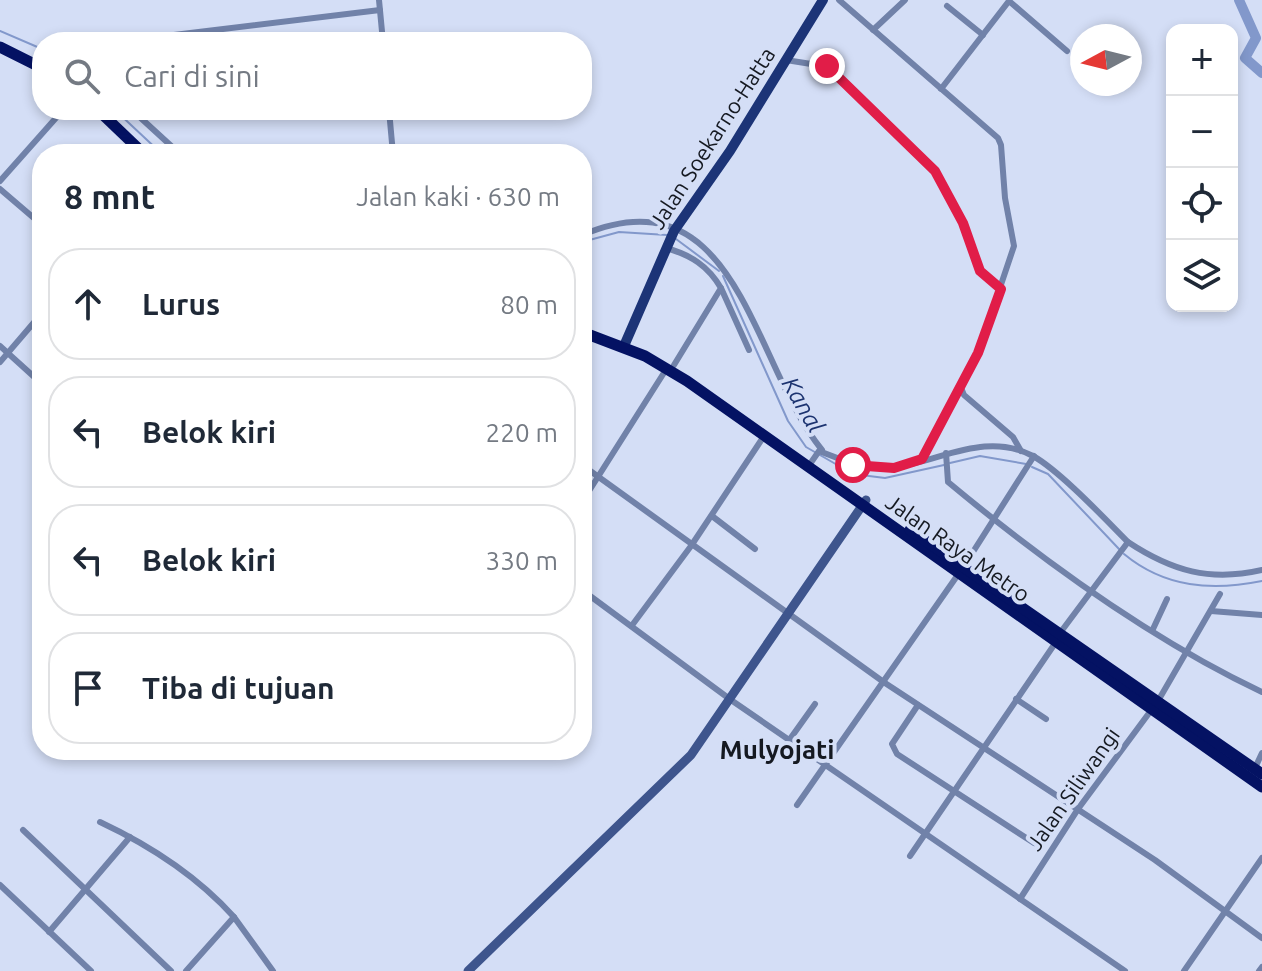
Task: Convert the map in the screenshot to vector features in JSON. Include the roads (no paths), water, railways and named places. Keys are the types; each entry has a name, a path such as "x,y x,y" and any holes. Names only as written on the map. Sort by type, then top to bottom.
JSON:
{"highway":[{"path":"0,40 32,55"},
{"path":"0,47 32,63"},
{"path":"99,120 125,144"},
{"path":"108,120 134,144"},
{"path":"592,330 671,366 1155,705 1258,771"},
{"path":"592,335 625,343"},
{"name":"Jalan Raya Metro","path":"671,366 764,436 864,503"},
{"path":"1155,705 1262,787"}],"main road":[{"name":"Jalan Soekarno-Hatta","path":"625,343 675,229 823,0"}],"street":[{"path":"379,0 382,32"},
{"path":"839,0 998,138 1001,145 1005,198 1015,242 986,335 922,459"},
{"path":"873,30 905,0"},
{"path":"941,89 1010,1 1067,51"},
{"path":"947,6 983,35"},
{"path":"198,32 380,10"},
{"path":"786,60 830,67 935,171 963,223 980,271 1001,289"},
{"path":"33,144 54,120"},
{"path":"143,120 169,144"},
{"path":"390,120 392,144"},
{"path":"0,181 32,145"},
{"path":"0,189 32,216"},
{"path":"592,232 642,220 675,229 707,249 726,269 794,412 820,452 844,464 894,468 986,446 1021,451"},
{"path":"667,246 696,260 710,272 721,288 749,350"},
{"path":"592,487 721,288"},
{"path":"0,362 32,325"},
{"path":"0,346 32,375"},
{"path":"960,385 964,395 1013,437 1031,462 1127,544 1182,572 1227,576 1262,570"},
{"path":"633,624 712,516 764,436"},
{"path":"811,462 820,452"},
{"path":"946,455 948,483 994,518 1092,590 1186,650 1262,692"},
{"path":"797,805 885,683 1031,462"},
{"path":"592,472 885,683 1155,860 1222,912 1262,938"},
{"path":"468,971 663,786 691,755 864,503"},
{"path":"712,516 755,549"},
{"path":"910,856 982,746 1127,544"},
{"name":"Jalan Siliwangi","path":"1020,899 1078,809 1155,705 1220,594"},
{"path":"592,597 633,624 731,700 1125,971"},
{"path":"1153,629 1167,599"},
{"path":"1211,611 1262,615"},
{"path":"1016,699 1046,719"},
{"path":"790,739 815,704"},
{"path":"918,705 894,740 893,749 953,792 1034,843"},
{"path":"1258,771 1262,753"},
{"path":"100,822 161,855 219,900 273,971"},
{"path":"23,830 171,971"},
{"path":"49,932 130,837"},
{"path":"1184,971 1262,858"},
{"path":"0,885 91,971"},
{"path":"186,971 234,917"}],"waterway":[{"path":"1239,0 1256,38 1245,58 1262,73"},
{"name":"Kanal","path":"0,31 32,45"},
{"name":"Kanal","path":"126,120 151,144"},
{"name":"Kanal","path":"592,239 619,232 667,235"},
{"name":"Kanal","path":"676,239 719,271"},
{"name":"Kanal","path":"723,276 788,421 806,447 853,474 885,478 944,465"},
{"name":"Kanal","path":"950,463 980,456 1026,464"},
{"name":"Kanal","path":"1032,467 1048,474 1119,549"},
{"name":"Kanal","path":"1124,554 1156,574 1190,584 1225,586 1262,581"}],"district":[{"name":"Mulyojati","path":"777,750"}]}
